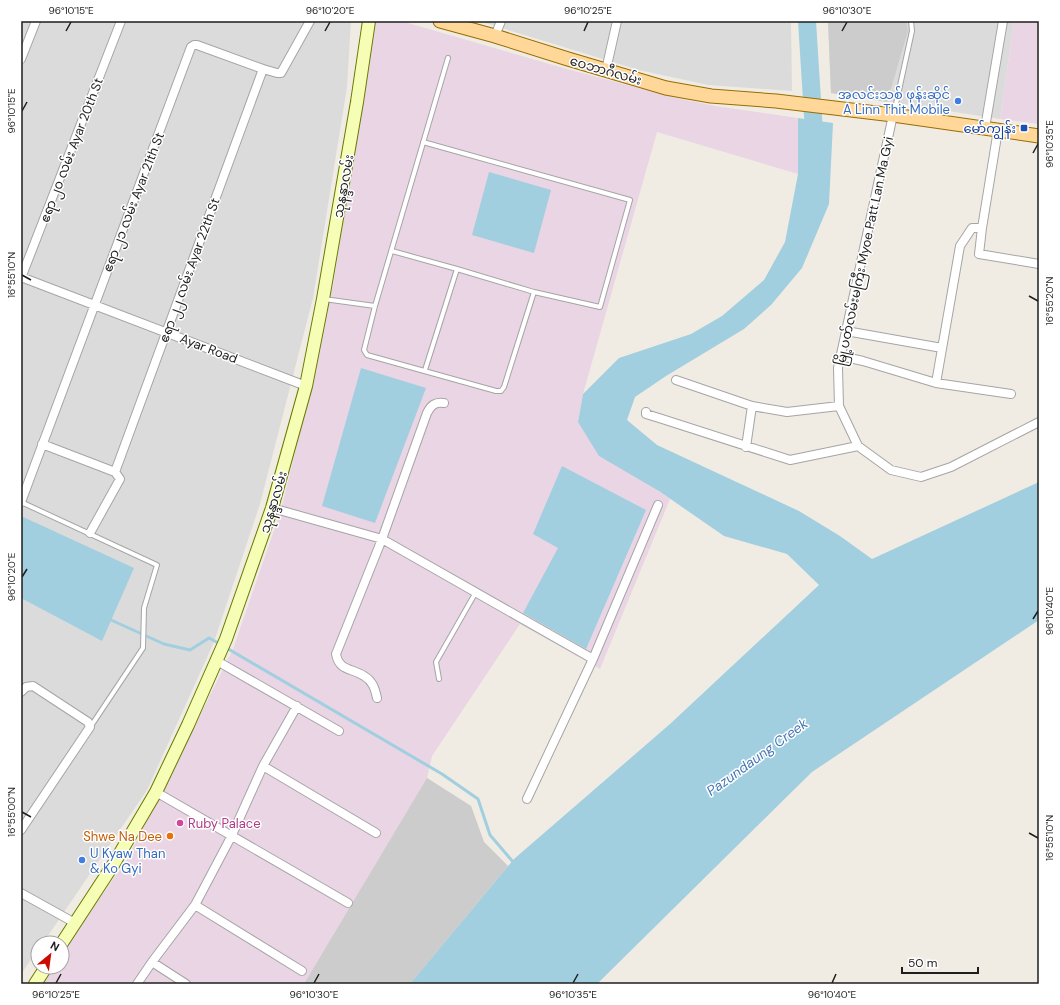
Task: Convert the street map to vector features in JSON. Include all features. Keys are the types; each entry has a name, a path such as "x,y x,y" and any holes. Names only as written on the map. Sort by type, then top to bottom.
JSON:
{"main road":[{"name":"သုနန္ဒာလမ်း","path":"67,935 113,865 156,792 226,639 272,508 306,386 323,299 356,110 369,21"},
{"name":"ဝေဘာဂီလမ်း","path":"440,21 495,36 666,88 711,96 893,115 1039,136"},
{"path":"34,984 40,975"}],"street":[{"path":"21,59 36,21"},
{"name":"ဧရာ ၂၀ လမ်း Ayar 20th St","path":"21,278 121,21"},
{"name":"ဧရာ ၂၁ လမ်း Ayar 21th St","path":"21,502 191,47 197,44 263,69 281,73 310,21"},
{"path":"495,36 501,21"},
{"path":"606,70 617,21"},
{"path":"1003,21 979,254 1039,264"},
{"name":"ဧရာ ၂၂ လမ်း Ayar 22th St","path":"90,533 120,479 115,472 263,69"},
{"name":"မြို့ပတ်လမ်းမကြီး Myoe Patt Lan Ma Gyi","path":"893,115 838,368 839,406 858,446 891,470 921,477 951,467 1039,422"},
{"path":"936,383 960,246 972,228 982,228"},
{"name":"Ayar Road","path":"21,278 94,304 306,386"},
{"path":"846,331 942,348"},
{"path":"841,356 936,383 1011,394"},
{"path":"676,380 752,406 787,412 839,406"},
{"path":"377,698 373,684 365,676 342,667 337,660 336,654 382,539 427,413 431,406 437,403 444,403"},
{"path":"746,447 752,406"},
{"path":"646,412 646,414 790,460 858,446"},
{"path":"42,444 115,472"},
{"path":"527,799 593,659 658,505"},
{"path":"272,508 382,539 593,659"},
{"path":"217,661 340,731"},
{"path":"21,692 26,687 33,686 89,724 21,830"},
{"path":"137,984 195,905 231,836 263,766 297,706"},
{"path":"263,766 376,833"},
{"path":"156,792 348,903"},
{"path":"21,893 75,923"},
{"path":"195,905 302,970"},
{"path":"152,962 186,984"}],"lane":[{"name":"မြို့ပတ်လမ်းမကြီး Myoe Patt Lan Ma Gyi","path":"893,115 912,31 911,21"},
{"path":"448,58 375,306 364,350 367,355 496,391 501,391 504,387 534,292"},
{"path":"392,251 534,292 600,307 630,200 423,142"},
{"path":"425,370 457,269"},
{"path":"323,299 375,306"},
{"path":"21,502 156,565 144,608 143,648 89,724"},
{"path":"440,679 436,662 476,592"}],"shaded area":[{"path":"21,21 351,21 347,87 313,298 260,504 214,642 147,790 48,935 30,935 30,961 21,974"},
{"path":"376,21 401,21 567,69 672,97 715,106 798,118 798,174 657,132 583,394 578,422 670,499 600,669 520,624 432,756 427,778 471,806 484,842 508,866 410,984 39,984 45,975 70,975 70,941 126,861 233,649 281,510 311,387 333,285 363,99 371,23"},
{"path":"479,21 791,21 792,91 708,85 639,70"},
{"path":"828,21 1014,21 1000,119 831,93"},
{"path":"828,21 906,21 908,31 887,102 831,93"},
{"path":"1014,21 1039,21 1039,124 1000,119"},
{"path":"427,778 471,806 484,842 508,866 410,984 304,984"}],"water":[{"name":"Pazundaung Creek","path":"798,118 833,123 829,204 802,268 771,305 744,329 666,376 635,397 627,420 657,445 799,511 840,536 872,559 1039,482 1039,620 812,772 597,984 410,984 514,859 670,724 819,585 787,554 724,536 659,491 599,456 578,422 583,394 619,358 691,334 722,316 764,280 785,242 798,174"},
{"path":"489,172 551,190 534,253 472,235"},
{"path":"361,368 426,388 375,523 322,506"},
{"path":"562,466 646,510 586,649 523,613 558,548 533,534"},
{"path":"21,516 134,568 102,641 21,598"}],"waterway":[{"path":"807,21 814,132 813,144"},
{"path":"111,620 164,644 190,650 209,638 220,644"},
{"path":"225,647 442,774 478,799 490,835 514,863"}],"place":[{"name":"အလင်းသစ် ဖုန်းဆိုင် A Linn Thit Mobile","path":"958,101"},
{"name":"မော်ကျွန်း","path":"1024,128"},
{"name":"Ruby Palace","path":"180,823"},
{"name":"Shwe Na Dee","path":"170,836"},
{"name":"U Kyaw Than & Ko Gyi","path":"82,860"}]}
